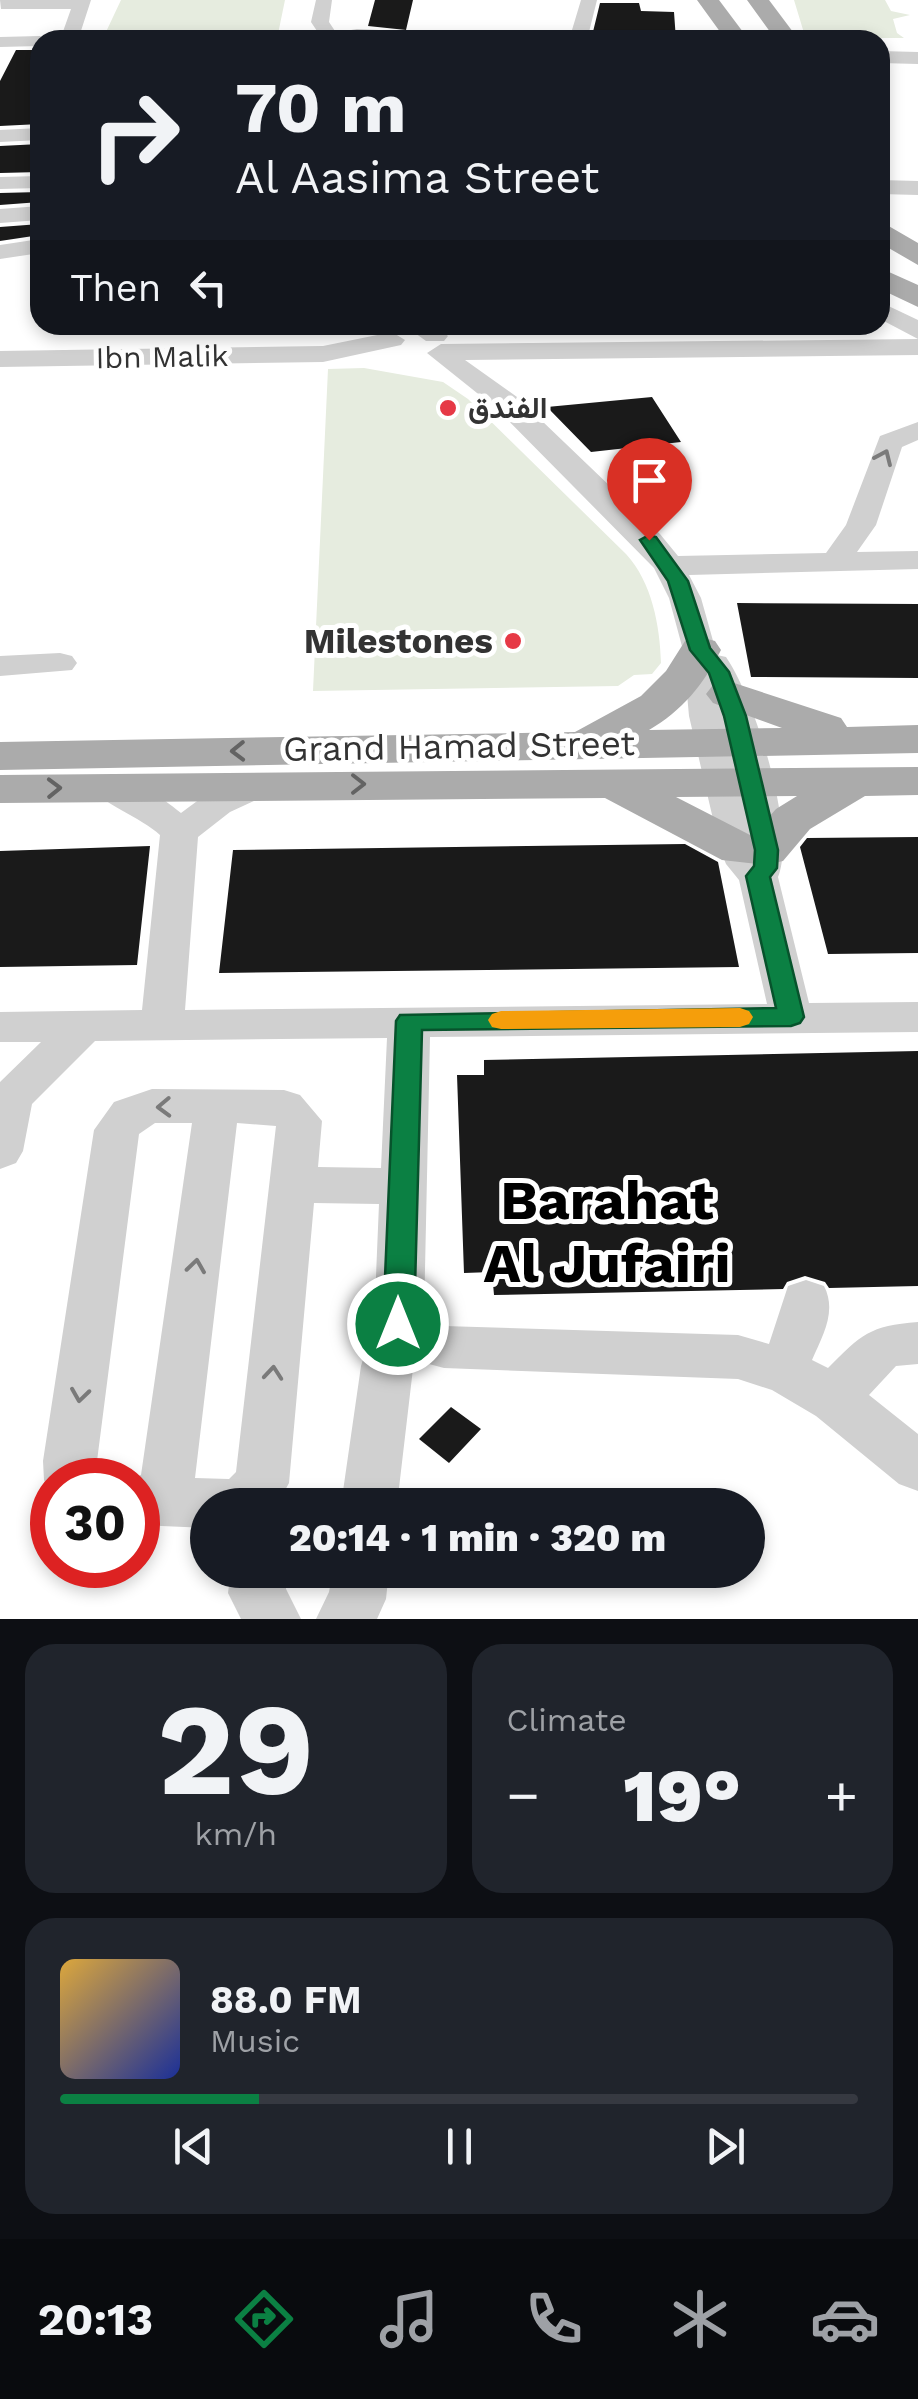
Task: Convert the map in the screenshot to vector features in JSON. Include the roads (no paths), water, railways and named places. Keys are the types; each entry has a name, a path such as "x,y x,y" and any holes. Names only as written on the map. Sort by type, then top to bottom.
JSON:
{"main road":[{"path":"708,0 728,26"},
{"path":"890,237 918,256"},
{"path":"890,273 901,296"},
{"path":"700,650 689,673 670,694 623,726 591,764 754,858 860,761 728,694"},
{"name":"Grand Hamad Street","path":"2,763 860,761 918,739"},
{"name":"Grand Hamad Street","path":"860,761 918,782"},
{"name":"Grand Hamad Street","path":"2,763 108,787 260,784 591,764"}],"street":[{"path":"324,0 320,22 325,30"},
{"path":"581,30 589,0"},
{"path":"0,3 77,3"},
{"path":"53,30 77,3"},
{"path":"71,30 77,3"},
{"path":"308,30 320,22"},
{"path":"0,45 30,42"},
{"path":"0,136 30,134"},
{"path":"0,183 30,182"},
{"path":"0,216 30,214"},
{"path":"0,252 30,248"},
{"path":"901,296 918,331"},
{"path":"123,335 131,358"},
{"path":"863,345 877,335"},
{"path":"417,344 504,350 918,347"},
{"path":"417,344 482,384 649,540 669,566 685,598 700,650 701,682 733,762"},
{"name":"Ibn Malik","path":"0,359 323,354 417,344"},
{"path":"482,384 546,350"},
{"path":"834,562 860,525 890,442 918,430"},
{"path":"860,525 918,560"},
{"path":"669,566 918,560"},
{"path":"700,650 713,663 728,694 733,762 791,1017"},
{"path":"0,666 60,663"},
{"path":"179,832 217,804 260,784"},
{"path":"108,787 138,798 161,813 179,832 162,1025"},
{"path":"0,1027 918,1016"},
{"path":"371,1488 382,1400 408,1332 402,1186 409,1021"},
{"path":"0,1151 5,1098 85,1026"},
{"path":"158,1458 217,1106"},
{"path":"70,1458 117,1130 122,1120 142,1108 275,1106 300,1121 259,1488"},
{"path":"291,1185 402,1186"},
{"path":"761,1363 801,1328 806,1300"},
{"path":"408,1332 444,1347 761,1363 834,1397 918,1467"},
{"path":"834,1397 883,1346 918,1343"},
{"path":"160,1501 190,1502"},
{"path":"257,1588 272,1619"},
{"path":"345,1619 358,1599 359,1588"}],"place":[{"name":"الفندق","path":"448,408"},
{"name":"Milestones","path":"513,641"}],"district":[{"name":"Barahat Al Jufairi","path":"607,1232"}]}
